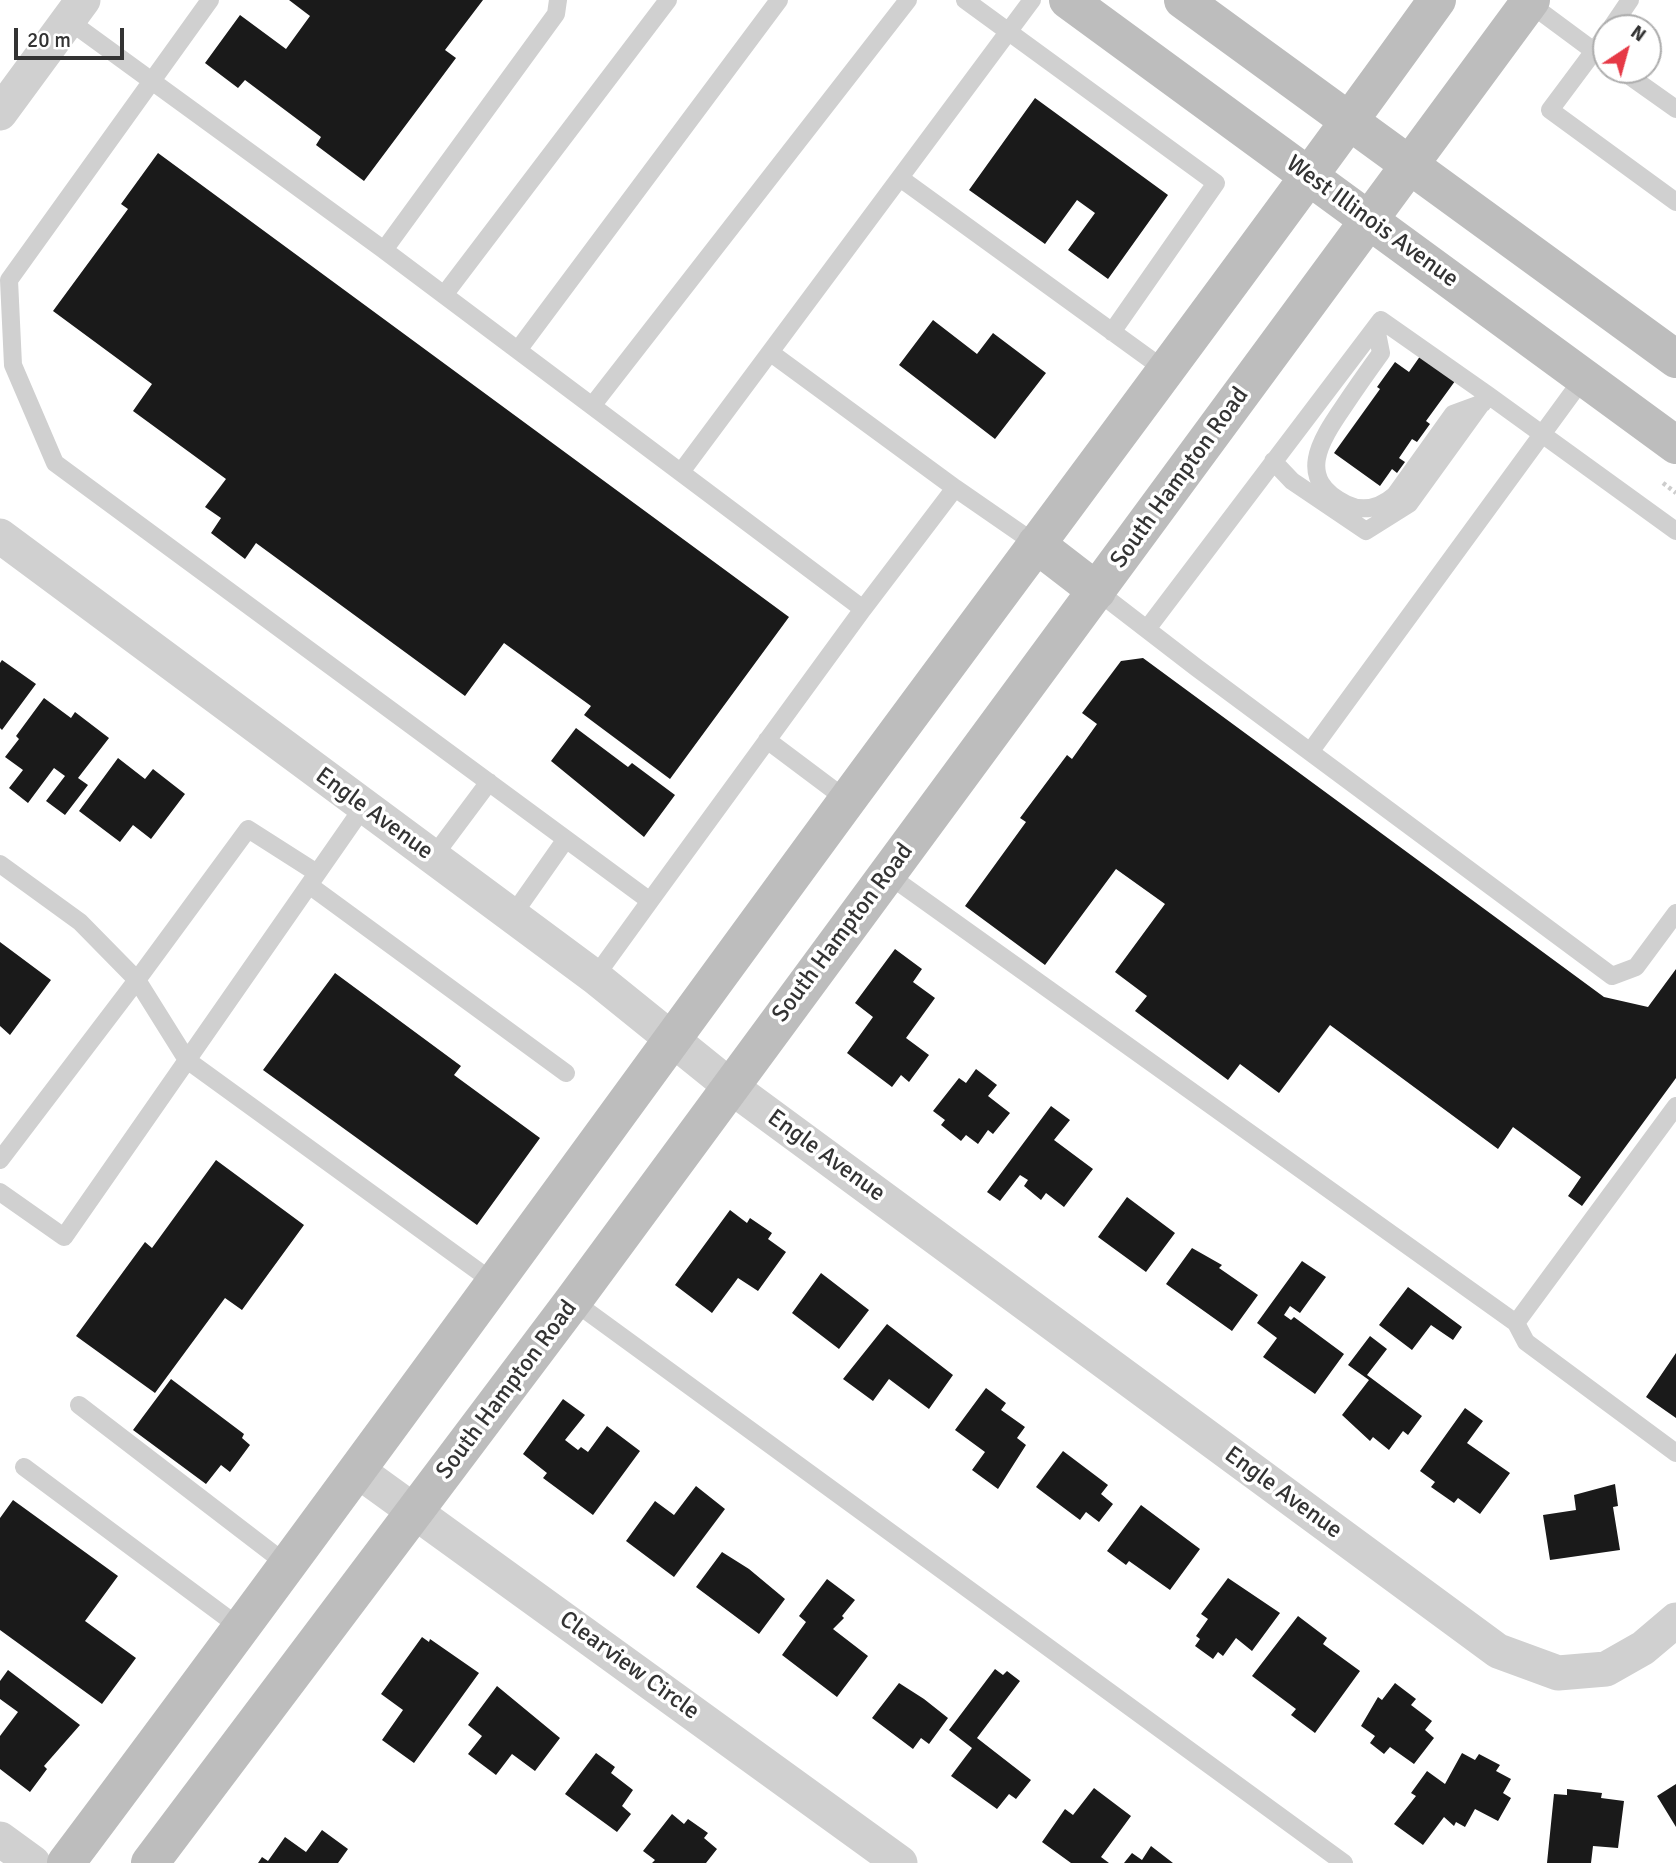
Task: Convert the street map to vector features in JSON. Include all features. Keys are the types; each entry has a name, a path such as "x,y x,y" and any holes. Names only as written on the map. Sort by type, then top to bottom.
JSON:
{"main road":[{"name":"West Illinois Avenue","path":"1068,0 1676,445"},
{"path":"66,1863 289,1566 356,1469 496,1284 847,800 1437,0"},
{"name":"South Hampton Road","path":"150,1863 573,1301 1530,1"},
{"path":"1205,11 1349,122 1676,359"},
{"path":"1036,544 1097,591"}],"street":[{"path":"0,113 75,10"},
{"name":"Engle Avenue","path":"0,536 595,977 730,1086 1498,1651 1558,1673 1606,1669 1643,1648 1676,1620"},
{"name":"Clearview Circle","path":"356,1469 900,1863"},
{"path":"0,1839 33,1863"}],"lane":[{"path":"210,0 9,280 13,365 55,463 650,901"},
{"path":"384,250 556,14 558,0"},
{"path":"444,295 668,0"},
{"path":"518,350 779,0"},
{"path":"592,406 908,0"},
{"path":"965,0 1216,183 1112,332"},
{"path":"681,472 1032,0"},
{"path":"1530,1 1592,49"},
{"path":"75,10 150,80 384,250 863,609"},
{"path":"1592,64 1550,110 1676,202"},
{"path":"1641,84 1676,109"},
{"path":"900,178 1165,370"},
{"path":"1147,629 1378,324"},
{"path":"1378,324 1485,399 1542,434 1676,531"},
{"path":"1378,324 1381,353 1327,431 1317,451 1315,467 1318,479 1340,501 1353,507 1383,505 1395,495 1453,414 1485,399"},
{"path":"772,353 955,488 1036,544"},
{"path":"1310,752 1584,377"},
{"path":"1273,461 1292,481 1366,531 1409,504 1485,399"},
{"path":"595,977 863,609 955,488"},
{"path":"1097,591 1612,976 1636,967 1676,913"},
{"path":"767,740 847,800"},
{"path":"433,857 489,782"},
{"path":"0,1192 64,1237 364,806"},
{"path":"0,1160 248,829 566,1073"},
{"path":"512,916 566,839"},
{"path":"0,864 80,922 137,980 187,1060 496,1284"},
{"path":"887,874 1516,1323 1526,1342 1676,1453"},
{"path":"1516,1323 1676,1106"},
{"path":"573,1301 1344,1863"},
{"path":"79,1405 289,1566"},
{"path":"24,1467 242,1629"}],"building":[{"path":"289,0 483,0 445,50 456,58 364,181 316,145 321,137 245,80 238,88 205,63 240,15 286,49 310,16"},
{"path":"1035,98 1168,195 1108,279 1068,250 1095,213 1077,200 1045,244 969,190"},
{"path":"158,153 789,617 670,779 584,715 591,706 504,643 465,696 256,543 245,559 211,533 221,518 205,507 226,479 133,411 152,384 53,311 128,209 121,204"},
{"path":"933,320 977,354 993,333 1046,373 995,439 899,365"},
{"path":"1423,352 1458,377 1426,421 1430,424 1417,442 1412,439 1399,458 1405,462 1397,473 1392,469 1380,486 1334,453 1380,389 1377,387 1395,362 1409,372"},
{"path":"1143,658 1604,997 1648,1007 1676,969 1676,1078 1582,1206 1568,1196 1581,1177 1513,1127 1498,1149 1330,1025 1279,1093 1240,1064 1228,1080 1135,1011 1147,996 1115,972 1165,904 1116,869 1045,965 965,906 1026,822 1020,818 1067,755 1072,759 1097,724 1082,713 1121,661"},
{"path":"2,660 36,684 2,730 0,663"},
{"path":"44,698 71,718 75,712 109,738 78,778 88,785 65,815 46,801 65,776 54,768 28,803 9,788 23,770 5,757 19,739 16,736"},
{"path":"576,728 628,767 632,763 675,795 644,837 551,761"},
{"path":"118,758 145,779 153,769 185,794 151,839 133,825 120,842 79,811"},
{"path":"0,942 51,980 10,1035 0,1026"},
{"path":"895,949 922,969 913,982 935,998 906,1038 929,1055 909,1082 901,1075 892,1087 847,1053 873,1017 855,1003"},
{"path":"335,973 461,1066 454,1075 540,1138 477,1225 263,1070"},
{"path":"976,1069 997,1085 988,1096 1010,1113 993,1134 988,1130 978,1144 966,1135 961,1141 941,1125 945,1120 933,1111 959,1078 966,1083"},
{"path":"1051,1106 1070,1120 1054,1140 1093,1169 1064,1207 1046,1193 1041,1200 1024,1186 1028,1180 1020,1175 1000,1201 987,1192"},
{"path":"216,1160 304,1225 242,1310 225,1298 155,1393 76,1336 145,1242 152,1248"},
{"path":"1127,1197 1175,1233 1146,1272 1098,1237"},
{"path":"730,1210 747,1223 750,1218 772,1233 768,1239 786,1252 758,1291 738,1278 712,1313 675,1285"},
{"path":"1192,1248 1222,1265 1219,1268 1258,1295 1232,1331 1166,1284"},
{"path":"1302,1261 1326,1277 1300,1313 1290,1306 1284,1315 1291,1320 1294,1317 1344,1354 1315,1394 1263,1357 1277,1338 1257,1323"},
{"path":"821,1273 869,1310 839,1349 792,1313"},
{"path":"1408,1287 1462,1327 1453,1340 1431,1325 1412,1350 1379,1325"},
{"path":"887,1324 953,1375 929,1409 889,1379 873,1401 843,1379"},
{"path":"1370,1336 1387,1349 1367,1375 1422,1416 1408,1435 1403,1431 1389,1450 1373,1437 1370,1441 1342,1415 1369,1380 1348,1365"},
{"path":"1676,1353 1676,1418 1646,1397"},
{"path":"171,1379 244,1434 242,1438 250,1445 230,1472 221,1465 206,1484 133,1430"},
{"path":"986,1388 1006,1403 1001,1410 1025,1427 1017,1438 1026,1445 998,1489 972,1470 985,1452 955,1430"},
{"path":"563,1399 585,1415 565,1440 578,1450 581,1447 588,1452 607,1426 640,1451 593,1515 543,1478 547,1473 523,1454"},
{"path":"1465,1408 1483,1421 1467,1443 1510,1473 1480,1514 1458,1498 1454,1503 1431,1487 1435,1482 1420,1471"},
{"path":"1063,1451 1108,1485 1101,1494 1113,1504 1099,1522 1086,1512 1080,1520 1036,1487"},
{"path":"1615,1484 1618,1506 1613,1507 1620,1550 1550,1560 1543,1515 1576,1510 1574,1495"},
{"path":"696,1486 725,1509 674,1577 626,1541 655,1501 674,1515"},
{"path":"13,1500 118,1576 85,1621 136,1658 102,1704 0,1630 0,1518"},
{"path":"1141,1505 1200,1549 1170,1590 1129,1561 1126,1565 1107,1551"},
{"path":"722,1552 749,1569 785,1599 759,1634 696,1587"},
{"path":"1228,1578 1280,1613 1252,1651 1236,1638 1223,1656 1218,1652 1213,1659 1195,1646 1200,1639 1196,1636 1208,1619 1201,1614"},
{"path":"827,1579 855,1600 842,1616 844,1618 833,1629 868,1656 837,1697 782,1655 806,1622 799,1616"},
{"path":"1298,1616 1327,1638 1323,1644 1360,1671 1315,1733 1291,1715 1296,1709 1252,1676"},
{"path":"422,1637 429,1642 430,1639 479,1673 414,1763 382,1740 403,1710 381,1694"},
{"path":"995,1669 1003,1675 1007,1671 1020,1681 977,1738 1031,1780 1016,1799 1009,1794 997,1809 951,1776 972,1748 949,1730"},
{"path":"8,1670 80,1725 44,1766 47,1769 30,1792 0,1769 0,1736 18,1712 0,1699 0,1681"},
{"path":"899,1683 948,1718 929,1744 921,1738 913,1749 872,1718"},
{"path":"1395,1683 1416,1699 1411,1705 1432,1721 1425,1730 1434,1738 1414,1764 1390,1747 1384,1754 1370,1743 1375,1736 1361,1726 1378,1697 1382,1700"},
{"path":"497,1686 560,1738 535,1771 512,1754 496,1775 468,1754 482,1736 468,1725"},
{"path":"596,1753 615,1767 611,1773 633,1790 622,1806 631,1814 617,1832 565,1794"},
{"path":"1462,1753 1475,1760 1479,1754 1500,1765 1496,1771 1511,1779 1503,1793 1511,1798 1498,1821 1475,1809 1465,1827 1456,1822 1454,1826 1444,1817 1423,1845 1394,1824 1416,1796 1411,1793 1427,1771 1445,1784"},
{"path":"1676,1784 1676,1827 1657,1796"},
{"path":"1094,1788 1131,1816 1101,1857 1109,1863 1071,1863 1042,1842 1065,1809 1073,1815"},
{"path":"1567,1789 1602,1793 1601,1798 1624,1801 1618,1848 1593,1846 1591,1863 1547,1863 1554,1794 1567,1795"},
{"path":"672,1814 684,1824 688,1819 708,1833 704,1838 717,1849 706,1863 652,1863 655,1860 643,1851"},
{"path":"322,1830 348,1849 338,1863 258,1863 262,1857 268,1861 285,1837 306,1852"},
{"path":"1151,1846 1173,1863 1124,1863 1132,1853 1142,1860"}]}
